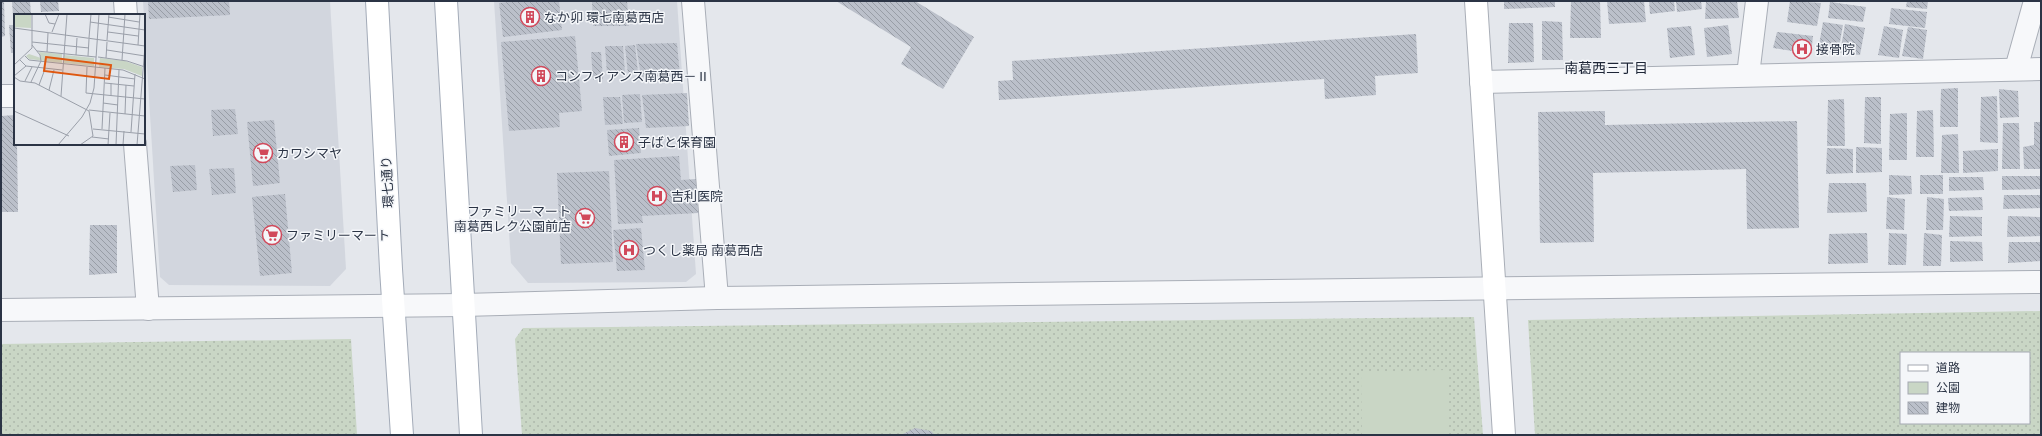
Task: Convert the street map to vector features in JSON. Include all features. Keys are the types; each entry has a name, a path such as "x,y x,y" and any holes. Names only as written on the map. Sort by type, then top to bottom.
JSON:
{"main road":[{"name":"環七通り","path":"377,1 402,435"},
{"path":"446,1 471,435"},
{"path":"1476,1 1504,435"}],"street":[{"path":"125,1 126,14"},
{"path":"693,1 717,298"},
{"path":"1748,75 1757,1"},
{"path":"2016,69 2035,1"},
{"path":"1481,82 2041,69"},
{"path":"1,96 14,96"},
{"path":"136,145 148,309"},
{"path":"1,310 463,305 717,298 2041,282"}],"shaded area":[{"path":"143,1 330,1 346,269 330,286 169,285 160,277"},
{"path":"494,1 677,1 696,274 686,282 528,283 511,263"}],"green space":[{"path":"2041,311 2041,435 1535,435 1528,320"},
{"path":"1474,317 1483,435 522,435 515,339 523,328"},
{"path":"351,339 357,435 1,435 1,344"},
{"path":"1447,370 1447,435 1362,435 1361,372"}],"building":[{"path":"1,1 4,1 5,36 1,37"},
{"path":"12,1 30,1 31,14 14,14 13,16"},
{"path":"40,1 58,1 59,11 41,12"},
{"path":"148,1 229,1 230,15 149,19"},
{"name":"なか卯 環七南葛西店","path":"516,1 559,1 562,30 503,37 499,3"},
{"path":"592,1 627,1 629,26 593,26"},
{"path":"836,1 915,1 974,37 943,89 901,64 911,47"},
{"path":"1504,1 1555,1 1555,7 1504,9"},
{"path":"1571,1 1600,1 1601,38 1570,38"},
{"path":"1607,1 1644,1 1646,22 1609,24"},
{"path":"1649,1 1674,1 1675,11 1650,14"},
{"path":"1676,1 1701,1 1702,9 1677,12"},
{"path":"1737,1 1739,18 1705,19 1706,2"},
{"path":"1790,1 1821,3 1817,26 1787,22"},
{"path":"1907,1 1928,1 1927,9 1906,7"},
{"path":"1830,2 1866,7 1863,22 1828,18"},
{"path":"1891,8 1927,12 1925,28 1889,24"},
{"path":"1542,21 1562,22 1563,60 1542,60"},
{"path":"1823,22 1843,25 1838,53 1818,51"},
{"path":"1509,23 1533,23 1534,62 1508,63"},
{"path":"1845,24 1865,28 1860,55 1840,53"},
{"path":"9,25 14,25 14,53 11,53"},
{"path":"1728,25 1732,54 1707,57 1704,28"},
{"path":"1691,26 1695,55 1670,58 1667,28"},
{"path":"1884,26 1903,30 1899,58 1878,55"},
{"path":"1908,27 1927,30 1923,59 1902,56"},
{"path":"1777,32 1813,36 1811,54 1773,48"},
{"path":"1416,34 1418,73 1375,76 1376,95 1325,99 1324,79 999,100 998,81 1013,80 1012,61"},
{"name":"コンフィアンス南葛西－Ⅱ","path":"575,36 582,111 559,113 560,127 509,131 501,42"},
{"path":"677,43 680,76 641,77 636,44"},
{"path":"635,45 638,73 628,74 625,46"},
{"path":"605,46 623,46 625,73 607,74"},
{"path":"591,52 601,52 603,79 593,80"},
{"path":"1958,88 1958,127 1940,127 1941,89"},
{"path":"1999,89 2018,91 2019,117 2000,118"},
{"path":"687,93 689,126 646,128 642,95"},
{"path":"640,94 642,122 624,123 622,95"},
{"path":"1997,96 1998,143 1980,142 1981,97"},
{"path":"603,97 620,97 623,124 605,125"},
{"path":"1865,97 1881,97 1881,144 1864,143"},
{"path":"1844,99 1845,146 1827,146 1828,100"},
{"path":"235,109 238,134 213,136 211,110"},
{"path":"1933,110 1934,157 1916,157 1917,111"},
{"path":"1605,111 1605,125 1797,121 1799,228 1747,229 1746,169 1593,173 1594,242 1540,243 1538,112"},
{"path":"1907,113 1907,160 1889,160 1890,114"},
{"path":"14,115 14,145 17,145 18,212 1,212 1,116"},
{"name":"カワシマヤ","path":"274,120 280,183 253,186 247,122"},
{"path":"2034,122 2041,122 2041,169 2024,169 2023,147 2034,145"},
{"path":"2003,123 2019,123 2020,169 2002,169"},
{"name":"子ばと保育園","path":"639,128 641,153 609,156 607,130"},
{"path":"1958,134 1959,173 1941,173 1942,135"},
{"path":"1856,147 1882,148 1882,172 1856,173"},
{"path":"1827,148 1853,149 1853,173 1826,174"},
{"path":"1998,149 1998,171 1963,173 1963,151"},
{"name":"吉利医院","path":"679,156 681,180 696,179 698,213 642,216 643,223 618,224 614,160"},
{"path":"195,165 197,190 173,192 170,166"},
{"path":"234,168 236,193 212,195 209,169"},
{"name":"ファミリーマート 南葛西レク公園前店","path":"609,171 613,262 561,264 557,173"},
{"path":"1889,175 1911,176 1912,194 1889,195"},
{"path":"1920,175 1943,175 1943,194 1920,194"},
{"path":"2002,176 2041,176 2041,189 2002,190"},
{"path":"1949,177 1983,177 1984,190 1949,191"},
{"path":"1829,183 1866,183 1867,212 1827,213"},
{"name":"ファミリーマート","path":"285,194 292,273 260,276 252,197"},
{"path":"2004,195 2041,195 2041,208 2003,209"},
{"path":"1887,197 1905,199 1904,230 1886,229"},
{"path":"1927,197 1944,199 1943,230 1926,230"},
{"path":"1982,197 1983,210 1949,211 1948,198"},
{"path":"1950,216 1982,217 1982,236 1949,237"},
{"path":"2008,216 2040,217 2041,236 2007,237"},
{"path":"90,225 117,225 117,273 89,275"},
{"name":"つくし薬局 南葛西店","path":"641,228 645,270 617,271 613,230"},
{"path":"1867,233 1868,263 1828,264 1829,234"},
{"path":"1889,233 1907,234 1906,265 1888,265"},
{"path":"1924,233 1942,235 1941,266 1923,266"},
{"path":"1950,241 1982,242 1983,261 1950,262"},
{"path":"2009,242 2041,242 2041,261 2008,263"},
{"path":"915,428 931,431 935,435 901,435"}],"place":[{"name":"なか卯 環七南葛西店","path":"530,17"},
{"name":"接骨院","path":"1802,49"},
{"name":"コンフィアンス南葛西－Ⅱ","path":"541,76"},
{"name":"子ばと保育園","path":"624,142"},
{"name":"カワシマヤ","path":"263,153"},
{"name":"吉利医院","path":"657,196"},
{"name":"ファミリーマート 南葛西レク公園前店","path":"585,218"},
{"name":"ファミリーマート","path":"272,235"},
{"name":"つくし薬局 南葛西店","path":"629,250"}],"district":[{"name":"南葛西三丁目","path":"1606,68"}]}
